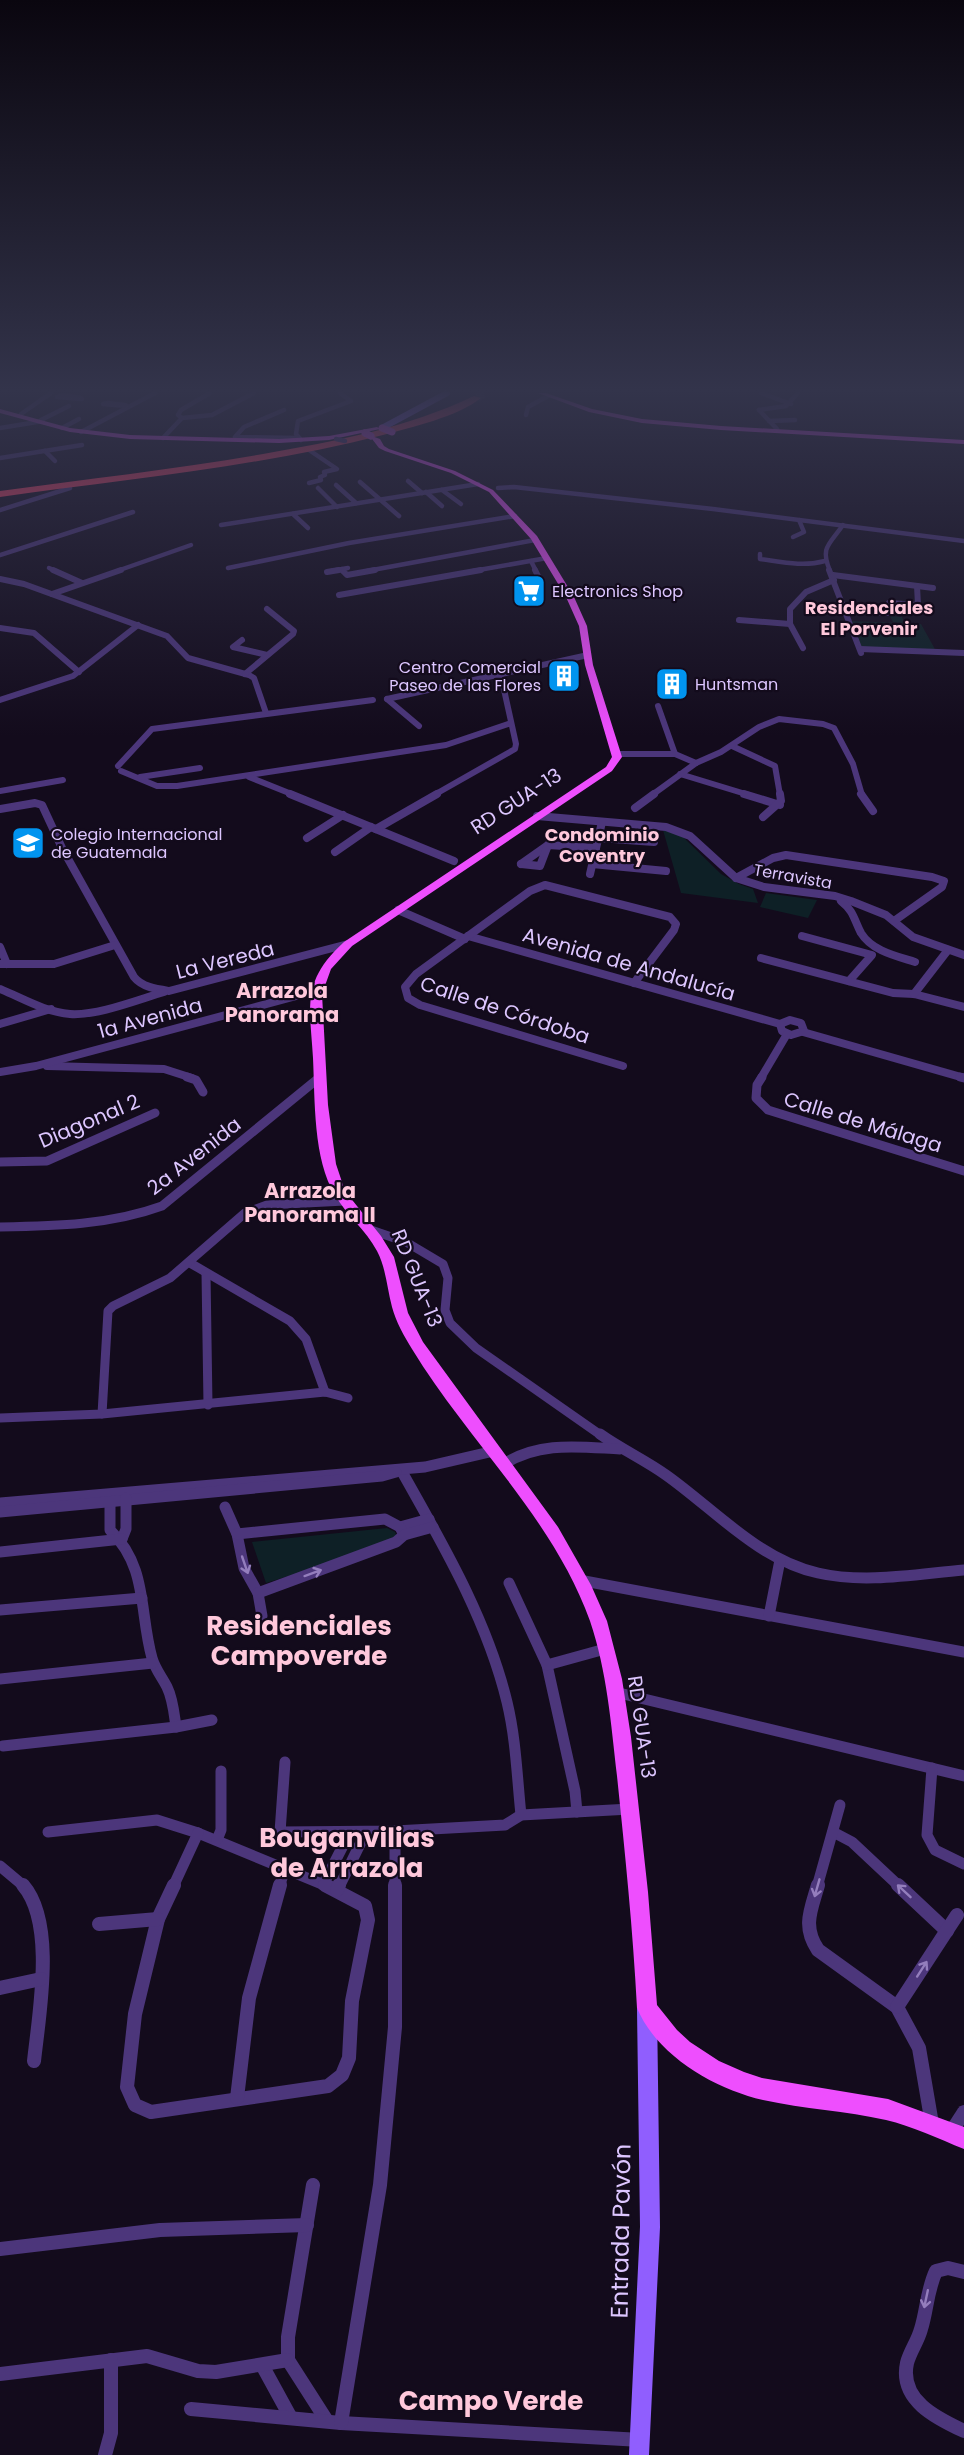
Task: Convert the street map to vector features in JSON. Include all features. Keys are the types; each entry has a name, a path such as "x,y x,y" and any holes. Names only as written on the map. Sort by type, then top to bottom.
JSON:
{"main road":[{"path":"507,508 548,558 579,616 588,657 616,753"},
{"name":"RD GUA-13","path":"616,753 616,760 609,769 348,944 328,963 311,992 331,1174 345,1202 371,1230 387,1259 402,1316 413,1336 453,1396 560,1541 598,1623 615,1692 630,1809 647,2008"},
{"path":"647,2008 658,2026 678,2047 707,2068 726,2077 762,2089 888,2110 949,2131"}],"street":[{"path":"221,525 333,508"},
{"path":"389,508 399,516"},
{"path":"699,508 964,541"},
{"path":"0,555 133,512"},
{"path":"293,514 308,528"},
{"path":"228,568 349,543 515,516"},
{"path":"793,537 804,532 799,520"},
{"path":"843,525 824,552 825,561 860,651 964,653"},
{"path":"342,570 347,574 535,540"},
{"path":"52,594 191,545"},
{"path":"760,554 760,559 799,565 814,565 825,561"},
{"path":"339,595 548,558"},
{"path":"531,561 540,580"},
{"path":"327,572 362,566"},
{"path":"49,568 82,583"},
{"path":"803,648 790,624 790,609 806,592 833,578 933,588"},
{"path":"0,579 24,584 167,636 188,658 254,678 266,713"},
{"path":"889,603 918,605 917,586"},
{"path":"245,674 294,631 267,609"},
{"path":"844,610 889,613"},
{"path":"739,620 790,624"},
{"path":"0,700 63,680 80,672 138,625"},
{"path":"0,628 34,633 80,672"},
{"path":"242,640 232,647 267,655"},
{"path":"419,726 387,699 588,657"},
{"path":"335,852 512,752 516,744 501,676"},
{"path":"373,700 152,729 120,768 138,778 164,787 446,745 512,723"},
{"path":"658,706 671,754"},
{"path":"635,807 696,763 732,746 759,727 779,720 823,724 834,728 854,764 862,796 873,811"},
{"path":"732,746 776,766 782,801 764,817"},
{"path":"616,753 671,754 696,763"},
{"path":"138,778 200,768"},
{"path":"680,774 780,805"},
{"path":"247,776 454,861"},
{"path":"0,791 63,780"},
{"name":"La Vereda","path":"0,810 35,803 42,805 56,837 115,945 138,982 154,989 169,991 348,944"},
{"path":"307,838 343,815"},
{"path":"533,818 602,825"},
{"path":"567,821 585,826 602,825"},
{"path":"590,874 602,825"},
{"name":"Terravista","path":"602,825 679,830 736,878 764,887 835,896 878,911 910,935 964,955"},
{"path":"598,838 654,842"},
{"path":"548,845 596,848"},
{"path":"736,878 772,858 786,855 932,877 944,881 942,887 894,921"},
{"path":"592,864 666,871"},
{"path":"468,936 530,891 545,885 670,917 676,924 674,930 634,983"},
{"path":"835,896 854,910 862,933 876,948 915,962"},
{"name":"Avenida de Andalucía","path":"401,908 468,936 780,1024 790,1020 798,1022 804,1026 803,1032"},
{"name":"Calle de Córdoba","path":"468,936 410,979 405,987 408,998 420,1005 622,1066"},
{"path":"802,936 872,955 849,981"},
{"path":"0,947 4,964 54,964 115,945"},
{"path":"914,994 948,950"},
{"path":"761,958 893,993 914,994 964,1007"},
{"path":"0,989 51,1009 76,1014 169,991"},
{"name":"1a Avenida","path":"0,1072 36,1066 311,992"},
{"path":"0,1024 51,1009"},
{"path":"780,1024 781,1030 787,1034 795,1035 803,1032 964,1078"},
{"name":"Calle de Málaga","path":"787,1034 757,1085 756,1098 768,1110 964,1171"},
{"path":"36,1066 164,1069 196,1080 200,1083 203,1092"},
{"name":"2a Avenida","path":"0,1227 89,1223 139,1215 162,1206 320,1077"},
{"name":"Diagonal 2","path":"0,1162 47,1161 155,1113"},
{"path":"102,1414 108,1311 113,1306 170,1278 245,1213 267,1205 345,1202"},
{"path":"371,1230 414,1246 443,1264 448,1278 445,1310 450,1323 476,1348 621,1449 664,1473 780,1560 799,1568 840,1577 874,1577 964,1570"},
{"path":"190,1263 290,1321 306,1339 325,1392"},
{"path":"206,1273 208,1405"},
{"path":"0,1418 102,1414 325,1392 348,1398"},
{"path":"504,1464 526,1449 621,1449"},
{"path":"0,1503 127,1497 382,1476 401,1470 462,1462 494,1451"},
{"path":"401,1470 431,1523 467,1598 504,1690 510,1713 521,1815"},
{"path":"122,1539 126,1529 127,1497"},
{"path":"0,1512 110,1498"},
{"path":"110,1498 110,1530 122,1539 130,1551 142,1598 153,1663 171,1697 176,1727"},
{"path":"225,1507 237,1534 244,1568 258,1593 262,1616"},
{"path":"237,1534 385,1519 402,1531"},
{"path":"258,1593 396,1542 402,1531 431,1523"},
{"path":"0,1552 122,1539"},
{"path":"770,1616 780,1560"},
{"path":"579,1580 964,1652"},
{"path":"509,1583 548,1665 575,1791 577,1812"},
{"path":"0,1610 142,1598"},
{"path":"548,1665 605,1649"},
{"path":"0,1680 153,1663"},
{"path":"615,1692 964,1776"},
{"path":"3,1746 176,1727 212,1720"},
{"path":"285,1762 280,1832 366,1832 505,1825 521,1815 630,1809"},
{"path":"932,1768 927,1835 934,1850 964,1864"},
{"path":"217,1840 221,1830 221,1772"},
{"path":"840,1804 808,1920 810,1938 818,1950 897,2007 919,2048 927,2087 949,2131 964,2112"},
{"path":"48,1832 158,1820 198,1833 217,1840 330,1887 365,1906 368,1920 352,2001 349,2058 342,2075 328,2086 152,2112 140,2109 128,2094 135,2014 158,1919 198,1833"},
{"path":"334,2422 380,2185 395,2027 394,1831"},
{"path":"330,1887 350,1832"},
{"path":"330,1887 366,1832"},
{"path":"833,1832 852,1842 947,1931"},
{"path":"1,1869 20,1881 32,1896 40,1915 41,1979 34,2061"},
{"path":"237,2098 249,1998 285,1869"},
{"path":"897,2007 957,1915"},
{"path":"99,1924 158,1919"},
{"path":"0,1988 41,1979"},
{"name":"Entrada Pavón","path":"640,2448 650,2227 647,2008"},
{"path":"313,2185 288,2337 288,2360 334,2422"},
{"path":"0,2249 160,2230 307,2225"},
{"path":"964,2272 948,2268 936,2271 931,2281 920,2333 907,2362 906,2371 909,2387 916,2401 935,2418 964,2431"},
{"path":"0,2374 147,2356 198,2371 216,2372 288,2360"},
{"path":"105,2455 111,2433 111,2360"},
{"path":"262,2365 291,2418"},
{"path":"191,2409 640,2448"}],"shaded area":[{"path":"890,616 902,617 905,624 921,624 936,651 860,649 848,621 904,623 893,622"},
{"path":"663,830 681,835 721,874 753,889 758,903 681,893"},
{"path":"766,893 817,900 808,918 760,907"},
{"path":"387,1528 395,1532 397,1537 391,1544 266,1583 252,1542"}],"place":[{"name":"Electronics Shop","path":"529,591"},
{"name":"Centro Comercial Paseo de las Flores","path":"564,676"},
{"name":"Huntsman","path":"672,684"},
{"name":"Colegio Internacional de Guatemala","path":"28,843"}],"district":[{"name":"Residenciales El Porvenir","path":"869,618"},
{"name":"Condominio Coventry","path":"602,845"},
{"name":"Arrazola Panorama","path":"282,1003"},
{"name":"Arrazola Panorama II","path":"310,1203"},
{"name":"Residenciales Campoverde","path":"299,1641"},
{"name":"Bouganvilias de Arrazola","path":"347,1852"},
{"name":"Campo Verde","path":"491,2401"}]}
